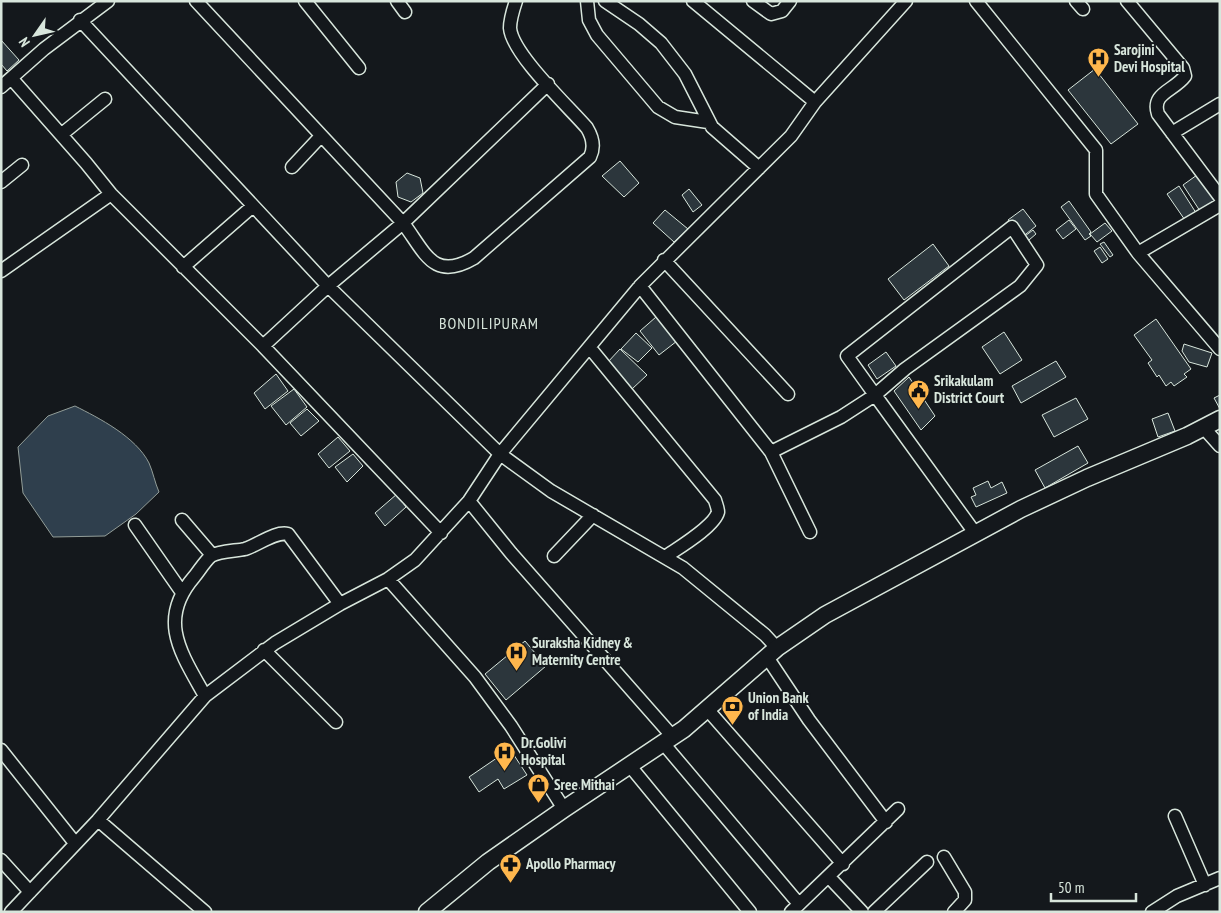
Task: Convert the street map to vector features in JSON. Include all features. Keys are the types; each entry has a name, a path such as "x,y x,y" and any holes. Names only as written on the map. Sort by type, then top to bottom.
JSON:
{"main road":[{"path":"432,910 488,862 564,808 668,740 708,709 772,653 825,614 975,533 1087,478 1220,418"}],"street":[{"path":"1,87 80,20 108,1"},
{"path":"196,1 403,222 432,262 446,269 460,266 474,258 590,158 593,142 587,128 526,62 514,42 510,28 516,1"},
{"path":"305,1 360,68"},
{"path":"397,1 405,12"},
{"path":"587,1 589,20 597,35 658,107 675,117 708,122"},
{"path":"605,1 639,24 669,52 685,74 708,122 758,168"},
{"path":"693,1 815,102"},
{"path":"753,1 771,14 782,10 790,1"},
{"path":"18,909 30,892 98,820 205,696 264,650 340,604 388,579 415,560 469,501 500,454 640,286 664,260 791,136 815,102 906,1"},
{"path":"976,1 1096,150 1096,194 1138,253 1220,349"},
{"path":"1127,1 1183,68 1185,76 1180,83 1158,97 1155,105 1158,114 1220,197"},
{"path":"80,20 328,286 500,454 551,491 683,568 765,635 772,653 810,720 886,822"},
{"path":"12,78 62,134 111,194 262,346 440,533"},
{"path":"262,346 403,222 548,84"},
{"path":"62,134 105,99"},
{"path":"1172,133 1220,104"},
{"path":"292,167 321,136"},
{"path":"1,182 22,165"},
{"path":"2,267 111,194"},
{"path":"1138,253 1220,205"},
{"path":"184,267 253,206"},
{"path":"771,452 841,417 875,395 905,369 1020,286 1037,264 1012,228 847,356 875,395 975,533"},
{"path":"664,260 788,394"},
{"path":"640,286 771,452 810,532"},
{"path":"590,348 718,506 715,518 698,534 666,557"},
{"path":"1203,427 1220,446"},
{"path":"469,501 668,740 795,908 830,877 898,809"},
{"path":"554,556 593,515"},
{"path":"182,520 212,555"},
{"path":"135,525 181,591"},
{"path":"205,696 185,660 178,640 175,609 181,591 212,555 248,548 282,533 288,534 340,604"},
{"path":"388,579 475,677 511,726 564,808"},
{"path":"264,650 336,722"},
{"path":"708,709 843,864"},
{"path":"1,750 75,843"},
{"path":"630,766 750,912"},
{"path":"1175,816 1205,885"},
{"path":"98,820 205,912"},
{"path":"944,857 966,892 965,900 954,912"},
{"path":"1,860 30,892"},
{"path":"874,912 927,862"},
{"path":"830,877 862,912"},
{"path":"1152,912 1177,896 1220,878"}],"water":[{"path":"75,406 116,429 135,445 149,463 159,492 136,514 105,536 53,537 23,493 18,447 48,416"}],"building":[{"path":"1,40 19,60 7,71 1,64"},
{"path":"1095,69 1138,124 1111,144 1068,90"},
{"path":"620,161 639,183 624,197 602,176"},
{"path":"407,173 420,178 423,193 411,202 398,197 396,182"},
{"path":"1197,175 1215,201 1200,211 1183,185"},
{"path":"1179,186 1198,216 1187,223 1167,194"},
{"path":"689,189 702,205 693,212 682,195"},
{"path":"1069,201 1091,232 1089,234 1091,236 1085,240 1061,207"},
{"path":"1023,209 1036,226 1021,238 1008,220"},
{"path":"665,210 688,229 674,242 653,223"},
{"path":"1069,220 1076,229 1063,239 1056,230"},
{"path":"1105,223 1112,231 1097,242 1090,234"},
{"path":"1033,230 1036,234 1029,240 1025,236"},
{"path":"1104,242 1113,255 1110,257 1100,244"},
{"path":"933,244 949,266 904,300 888,279"},
{"path":"1100,247 1108,259 1102,263 1094,251"},
{"path":"656,317 677,341 659,355 640,331"},
{"path":"1156,319 1191,369 1184,374 1187,377 1174,386 1171,382 1166,386 1159,375 1157,377 1148,363 1152,360 1134,335"},
{"path":"1004,332 1022,360 1000,374 982,347"},
{"path":"636,333 652,348 638,362 621,349"},
{"path":"1184,344 1212,353 1207,367 1189,362 1182,351"},
{"path":"620,349 647,375 632,389 607,363"},
{"path":"886,352 896,366 877,379 868,365"},
{"path":"1056,361 1066,377 1021,403 1012,386"},
{"path":"276,374 288,391 265,409 254,393"},
{"name":"Srikakulam District Court","path":"909,377 935,416 921,430 894,391"},
{"path":"294,389 307,407 286,425 271,406"},
{"path":"1220,395 1220,409 1214,398"},
{"path":"1076,398 1088,419 1054,437 1042,415"},
{"path":"307,409 319,421 301,436 290,423"},
{"path":"1168,413 1175,431 1158,437 1152,419"},
{"path":"338,437 350,451 329,468 318,454"},
{"path":"1078,446 1088,463 1045,488 1035,470"},
{"path":"353,454 363,466 347,482 335,467"},
{"path":"988,481 991,488 1002,482 1007,493 976,507 971,497 976,495 973,488"},
{"path":"397,494 406,507 385,526 375,513"},
{"path":"525,641 546,666 506,700 485,674"},
{"path":"510,749 527,775 504,789 498,779 479,792 469,777"}],"place":[{"name":"Sarojini Devi Hospital","path":"1098,78"},
{"name":"Srikakulam District Court","path":"918,409"},
{"name":"Suraksha Kidney & Maternity Centre","path":"516,671"},
{"name":"Union Bank of India","path":"732,726"},
{"name":"Dr.Golivi Hospital","path":"505,771"},
{"name":"Sree Mithai","path":"538,804"},
{"name":"Apollo Pharmacy","path":"510,883"}],"district":[{"name":"BONDILIPURAM","path":"489,323"}]}
